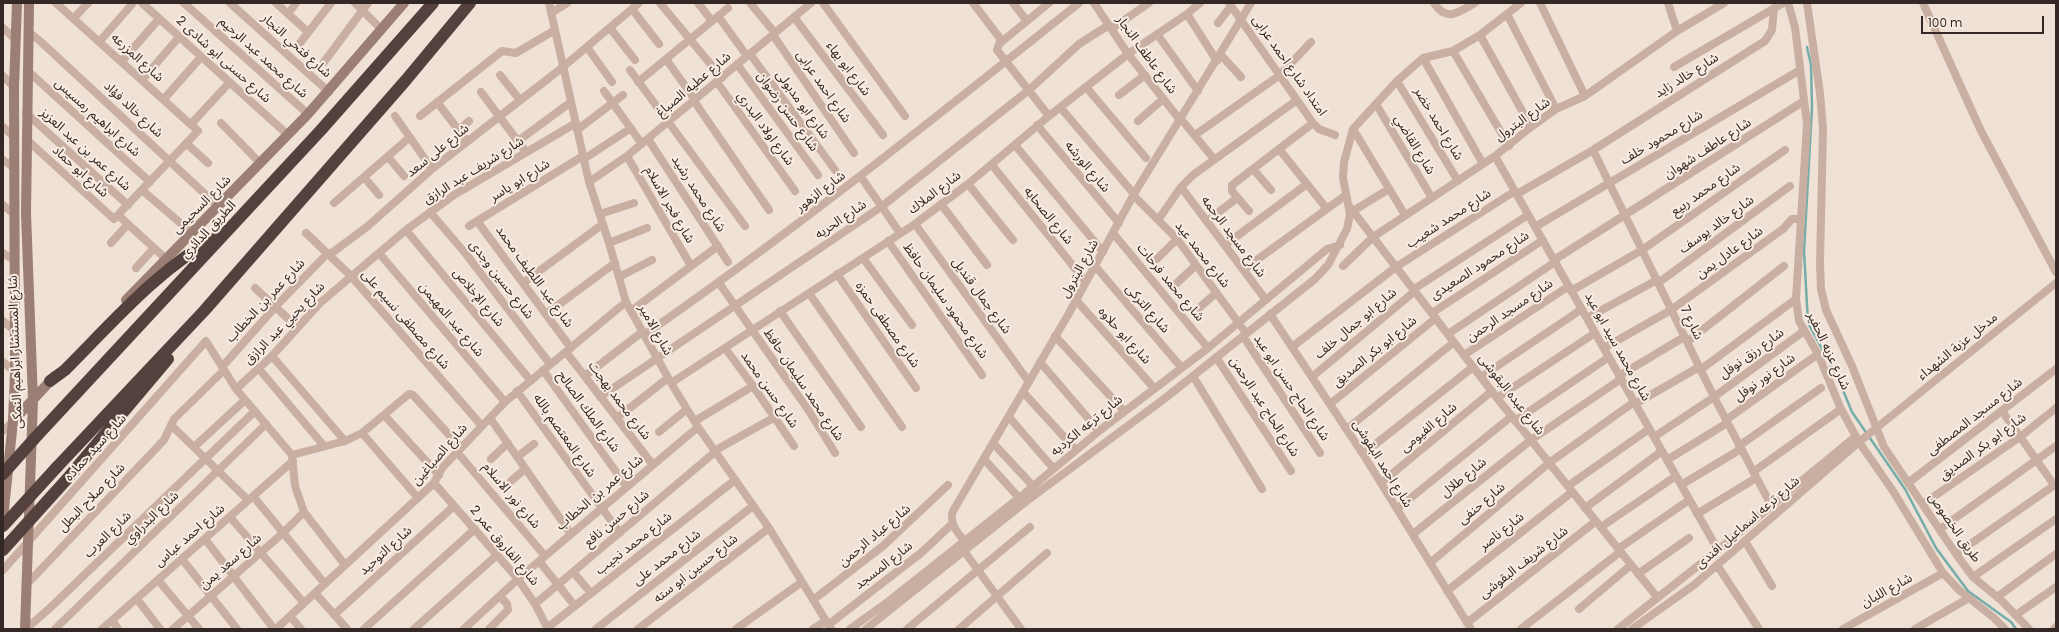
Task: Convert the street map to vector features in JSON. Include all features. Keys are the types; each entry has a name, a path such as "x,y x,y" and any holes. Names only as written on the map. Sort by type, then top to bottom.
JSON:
{"highway":[{"name":"الطريق الدائري","path":"3,474 230,230 385,59 433,3"},
{"path":"3,526 204,311 406,80 470,3"},
{"path":"50,381 65,370 137,297 166,271 196,249 230,230"},
{"path":"3,550 67,479 147,386 204,311"}],"street":[{"name":"شارع المستشار ابراهيم النمكى","path":"3,519 7,425 15,372 13,136 17,3"},
{"name":"شارع المستشار ابراهيم النمكى","path":"26,629 26,585 33,400 27,262 26,113 29,3"},
{"name":"شارع المزرعه","path":"56,3 198,129 187,144"},
{"path":"74,18 88,3"},
{"path":"100,41 133,3"},
{"name":"شارع حسنى ابو شادى 2","path":"142,3 288,135"},
{"name":"شارع محمد عبد الرحيم","path":"184,3 308,114"},
{"name":"شارع فتحي النجار","path":"230,3 329,92"},
{"path":"276,3 308,32"},
{"path":"288,14 296,3"},
{"path":"300,43 331,3"},
{"path":"355,3 382,30"},
{"path":"324,62 362,9 368,3"},
{"name":"شارع السحيمى","path":"7,425 33,400 166,259 219,207 329,92 404,3"},
{"name":"شارع الامير","path":"548,3 589,182 626,302 657,358 697,424 768,528 828,625"},
{"path":"551,13 567,3"},
{"name":"شارع على سعد","path":"328,254 368,226 432,169 587,48 639,3"},
{"name":"شارع اولاد البدري","path":"660,3 690,39 795,191"},
{"name":"شارع ابو مدبولى","path":"698,3 748,55 835,170"},
{"name":"شارع احمد عرابى","path":"750,3 774,34 854,153"},
{"name":"شارع عطيه الصباغ","path":"589,182 645,142 811,3"},
{"path":"823,3 905,116"},
{"path":"973,3 999,37 997,50 1049,116"},
{"path":"1014,3 1027,21"},
{"path":"999,44 1049,3"},
{"name":"شارع الزهور","path":"585,376 643,333 719,283 861,177 1079,3"},
{"name":"شارع عاطف النجار","path":"1095,3 1128,54 1180,120 1195,135 1214,159"},
{"path":"1029,90 1079,44 1149,3"},
{"name":"شارع الملاك","path":"617,418 670,380 724,348 915,224 992,165 1060,107 1128,54 1187,14 1200,3"},
{"name":"شارع البترول","path":"952,524 951,517 953,511 1076,300 1134,195 1219,58 1251,3"},
{"path":"1434,3 1439,11 1450,15 1474,3"},
{"name":"شارع ترعه الكرديه","path":"866,629 1021,500 1192,376 1314,279 1328,265 1340,245 1347,229 1351,208 1346,195 1344,162 1354,130 1397,81 1423,58 1453,51 1480,35 1521,3"},
{"path":"1540,3 1585,96"},
{"path":"1668,3 1677,31"},
{"name":"شارع البترول","path":"1343,266 1373,237 1495,156 1556,109 1585,96 1677,31 1724,3"},
{"path":"1674,67 1783,3"},
{"name":"شارع عزبه الحفير","path":"1788,3 1795,26 1807,124 1796,299 1798,315 1804,331 1818,354 1842,409 1858,440 1893,491 1943,573 2005,629"},
{"name":"شارع عزبه الحفير","path":"1807,3 1820,93 1823,129 1820,264 1821,289 1826,310 1876,429"},
{"path":"1923,3 1981,131 2056,272"},
{"path":"1218,23 1230,5"},
{"name":"امتداد شارع احمد عرابى","path":"1230,5 1313,123 1327,133 1335,135"},
{"path":"638,82 728,8"},
{"name":"شارع خالد زايد","path":"1516,193 1593,150 1765,41 1772,30 1774,8"},
{"path":"632,9 659,44"},
{"path":"1187,14 1219,58 1241,78"},
{"path":"1507,14 1556,109"},
{"name":"شارع ابو بهاء","path":"794,17 883,135"},
{"path":"122,61 159,19"},
{"path":"3,28 15,39"},
{"path":"610,28 635,60"},
{"path":"420,116 502,52 516,52 555,30"},
{"name":"شارع خالد فؤاد","path":"29,32 219,207"},
{"path":"1158,34 1198,91"},
{"path":"1480,35 1531,127"},
{"path":"143,79 179,37"},
{"path":"1195,135 1280,75 1311,42"},
{"path":"587,48 612,82"},
{"path":"1453,51 1509,146"},
{"path":"164,98 201,57"},
{"path":"1423,58 1483,164"},
{"path":"666,59 769,210"},
{"name":"شارع حسن رضوان","path":"737,64 818,175"},
{"path":"630,70 744,226"},
{"name":"شارع محمود خلف","path":"1535,227 1800,70"},
{"name":"شارع ابراهيم رمسيس","path":"28,71 150,182"},
{"path":"500,75 520,100"},
{"path":"1119,95 1145,75"},
{"path":"3,76 14,87"},
{"name":"شارع احمد خضر","path":"1397,81 1458,181"},
{"path":"192,123 229,82"},
{"path":"1086,87 1146,158"},
{"name":"شارع الحريه","path":"600,397 882,207 1029,90"},
{"name":"شارع محمد رشيد","path":"604,91 631,128 645,142 728,262"},
{"path":"481,92 526,152"},
{"name":"شارع شريف عبد الرازق","path":"351,276 406,230 454,195 526,152 577,127 623,95"},
{"path":"1138,121 1163,99"},
{"path":"1158,220 1181,187 1214,159 1297,100"},
{"name":"شارع عاطف شهوان","path":"1625,216 1804,101"},
{"path":"437,102 467,141"},
{"path":"518,141 571,102"},
{"name":"شارع القاضي","path":"1376,104 1432,198"},
{"name":"شارع محمد عيد","path":"1060,107 1134,195 1177,239 1238,323 1244,334"},
{"name":"شارع عمر بن عبد العزيز","path":"26,113 128,205"},
{"path":"395,116 432,169"},
{"path":"459,130 469,121"},
{"path":"1249,211 1237,198 1232,191 1231,186 1313,123"},
{"path":"221,124 260,163"},
{"name":"شارع الورشه","path":"1037,126 1118,223"},
{"path":"3,127 13,136"},
{"name":"شارع ابو ياسر","path":"469,226 631,128"},
{"path":"1354,130 1406,215"},
{"path":"334,203 410,137"},
{"name":"شارع ابو حماد","path":"26,139 113,218 118,216"},
{"path":"166,259 118,216 187,144 208,163"},
{"path":"1015,145 1103,252"},
{"path":"1279,149 1327,209"},
{"name":"شارع 7","path":"1593,150 1714,397 1771,505"},
{"name":"شارع محمد ربيع","path":"1570,289 1642,250 1785,150"},
{"name":"شارع فجر الاسلام","path":"627,156 691,266"},
{"name":"شارع محمد سيد ابو عيد","path":"1495,156 1718,550"},
{"path":"388,157 404,176"},
{"path":"3,160 13,167"},
{"name":"شارع الصحابه","path":"992,165 1086,282"},
{"path":"1253,169 1271,190"},
{"path":"861,177 900,234"},
{"path":"364,178 379,195"},
{"path":"968,184 1012,240"},
{"path":"1225,245 1307,184"},
{"name":"شارع خالد يوسف","path":"1587,318 1658,282 1790,186"},
{"name":"شارع مسجد الرحمه","path":"1181,187 1266,300"},
{"path":"1351,208 1390,189"},
{"path":"142,190 192,233"},
{"name":"شارع محمد شعيب","path":"1292,347 1396,267 1516,193"},
{"path":"1243,270 1346,195"},
{"path":"1207,221 1237,198"},
{"path":"600,214 634,203"},
{"path":"941,204 987,264"},
{"path":"3,205 14,214"},
{"name":"شارع عبده البقوشى","path":"1351,208 1481,377 1656,597"},
{"name":"شارع حسين وجدى","path":"430,212 466,254 550,364"},
{"name":"شارع ابو جمال خلف","path":"1312,377 1414,290 1528,214"},
{"path":"1448,334 1555,261 1625,216"},
{"name":"شارع عادل يمن","path":"1604,348 1671,310 1783,229 1792,219 1801,219"},
{"name":"شارع عبد اللطيف محمد","path":"477,221 546,314 568,350"},
{"path":"111,243 128,224"},
{"path":"523,283 603,224"},
{"name":"شارع جمال قنديل","path":"915,224 1029,382"},
{"path":"609,243 646,228"},
{"name":"شارع الإخلاص","path":"406,230 531,380"},
{"name":"شارع مصطفى نسيم على","path":"306,233 351,276 482,426"},
{"name":"شارع محمد فرحات","path":"1113,233 1208,348"},
{"path":"1157,258 1177,239"},
{"name":"شارع محمود الصعيدى","path":"1434,315 1542,240"},
{"name":"شارع محمود سليمان حافظ","path":"888,241 982,375"},
{"name":"شارع ترعه الكرديه","path":"1021,500 1033,486 1075,449 1208,348 1327,249 1340,245"},
{"path":"631,311 718,246"},
{"path":"136,268 154,248"},
{"path":"3,253 15,262 27,262"},
{"name":"شارع عبد المهيمن","path":"379,253 504,402"},
{"name":"شارع عمر بن الخطاب","path":"171,425 174,419 223,368 276,306 328,254"},
{"path":"863,258 912,325"},
{"path":"619,278 652,260"},
{"path":"546,314 615,263"},
{"path":"1177,283 1196,265"},
{"name":"شارع التركى","path":"1095,266 1182,367"},
{"path":"1620,378 1686,339 1784,266"},
{"name":"شارع مصطفى حمزه","path":"837,274 916,388"},
{"name":"شارع يحيي عبد الرازق","path":"236,389 259,369 297,327 351,276"},
{"name":"شارع محمد سليمان حافظ","path":"719,283 809,411 835,453"},
{"name":"مدخل عزبة الشهداء","path":"1876,429 2056,283"},
{"path":"255,288 297,327"},
{"name":"شارع مسجد الرحمن","path":"1464,355 1570,289"},
{"path":"809,293 902,427"},
{"path":"1199,308 1216,293"},
{"path":"1635,404 1700,368 1796,299"},
{"name":"شارع ابو حلاوه","path":"1076,300 1154,388"},
{"name":"شارع الصباغين","path":"275,629 434,483 442,468 504,402 626,302"},
{"path":"1481,377 1582,309"},
{"path":"780,311 861,427"},
{"name":"شارع احمد البقوشى","path":"1270,314 1363,454 1469,626"},
{"name":"شارع ابو بكر الصديق","path":"1330,404 1434,315"},
{"path":"3,321 15,330"},
{"name":"شارع رزق نوفل","path":"1654,437 1714,397 1804,331"},
{"name":"شارع الفيومى","path":"1381,483 1495,394 1595,333"},
{"name":"شارع الحاج حسن ابو عبد","path":"1244,334 1320,453"},
{"path":"1055,336 1124,411"},
{"name":"شارع سيد حماده","path":"3,570 206,342 223,368"},
{"path":"1346,429 1454,342"},
{"name":"شارع حسن محمد","path":"724,348 753,386 794,446"},
{"name":"شارع محمد بهجت","path":"568,350 600,397 652,465"},
{"name":"شارع نور نوفل","path":"1667,460 1727,422 1818,354"},
{"path":"272,356 345,441"},
{"name":"شارع الحاج عبد الرحمن","path":"1216,357 1291,471"},
{"path":"1397,509 1514,418 1609,357"},
{"path":"3,362 15,372"},
{"path":"1040,362 1099,430"},
{"path":"1363,454 1473,366"},
{"path":"223,368 236,389 266,424 292,458 295,486 304,512 345,565"},
{"path":"259,369 324,446"},
{"name":"شارع مسجد المصطفى","path":"1908,483 2056,369"},
{"name":"شارع الملك الصالح","path":"543,370 626,487"},
{"path":"1192,376 1262,489"},
{"name":"شارع طلال","path":"1413,534 1531,440 1620,378"},
{"path":"697,424 753,386"},
{"path":"1681,485 1740,447 1821,388"},
{"name":"شارع المعتصم بالله","path":"517,391 601,509 620,533"},
{"path":"1023,392 1075,449"},
{"name":"شارع نور الاسلام","path":"384,415 405,396 413,395 545,556"},
{"path":"194,447 245,400"},
{"name":"شارع حنفى","path":"1430,563 1549,463 1635,404"},
{"name":"شارع ابو بكر الصديق","path":"1923,504 2020,437 2056,408"},
{"path":"659,432 688,409"},
{"path":"1697,514 1755,475 1842,409"},
{"name":"شارع العرب","path":"26,629 51,607 255,411"},
{"path":"1956,554 2055,485 2002,411"},
{"path":"292,458 324,446 345,441 362,433 384,415 439,475"},
{"name":"شارع حسن نافع","path":"535,604 715,451 775,417"},
{"path":"1008,417 1053,468"},
{"path":"490,418 571,534"},
{"name":"شارع البدراوي","path":"55,629 266,424"},
{"name":"شارع عمر بن الخطاب","path":"464,629 518,579 652,465 697,424"},
{"path":"171,425 218,471 250,498 283,533 325,584"},
{"name":"شارع صلاح البطل","path":"26,585 164,440 170,432 171,425"},
{"name":"شارع ناصر","path":"1447,591 1570,489 1649,429"},
{"name":"شارع ترعه اسماعيل افندى","path":"1618,629 1656,597 1718,550 1771,505 1858,440 1876,429"},
{"name":"طريق الخصوص","path":"1876,429 1884,447 1973,577 1997,597 2029,629"},
{"path":"362,433 418,498"},
{"name":"شارع ترعه اسماعيل افندى","path":"1632,629 1694,585 1858,440"},
{"path":"491,460 508,443"},
{"path":"993,443 1033,486"},
{"path":"517,456 534,444"},
{"path":"1940,529 2056,446"},
{"path":"1585,508 1662,452"},
{"name":"شارع احمد عباس","path":"102,629 230,517 292,458"},
{"path":"984,459 1021,500"},
{"path":"511,481 526,469"},
{"name":"شارع شريف البقوشى","path":"1469,626 1598,524 1676,476"},
{"name":"شارع محمد نجيب","path":"546,628 735,480"},
{"name":"شارع الفاروق عمر 2","path":"434,483 518,579 535,604 546,628"},
{"name":"شارع عباد الرحمن","path":"813,600 883,546 948,486"},
{"path":"1521,629 1619,551 1689,500"},
{"name":"شارع التوحيد","path":"334,615 454,506"},
{"name":"شارع محمد على","path":"596,629 753,506"},
{"name":"شارع سعد يمن","path":"173,629 261,553 304,512"},
{"path":"230,517 304,603"},
{"path":"1973,577 2056,519"},
{"path":"952,524 966,546 978,570 1021,629"},
{"name":"شارع المسجد","path":"814,629 828,625 921,552 952,524"},
{"path":"907,629 1030,527"},
{"name":"شارع حسين ابو سته","path":"638,629 768,528"},
{"path":"364,629 475,529"},
{"path":"1638,574 1689,538"},
{"path":"205,539 275,629"},
{"path":"1745,541 1772,586"},
{"name":"شارع ترعه الكرديه","path":"850,629 966,546"},
{"path":"959,629 1047,553"},
{"path":"1997,597 2056,554"},
{"path":"414,629 497,555"},
{"path":"182,559 237,629"},
{"path":"539,561 575,606"},
{"path":"1580,610 1631,565"},
{"path":"1717,565 1759,629"},
{"path":"573,572 591,593"},
{"name":"شارع اللبان","path":"1843,629 1943,573"},
{"path":"158,580 199,629"},
{"path":"736,629 802,582"},
{"path":"2016,615 2056,587"},
{"path":"315,593 347,629"},
{"path":"489,629 508,610 508,604 500,596"},
{"path":"1915,629 1969,598"},
{"path":"137,599 160,629"},
{"path":"290,616 302,629"},
{"path":"112,620 118,629"}],"waterway":[{"path":"1807,47 1811,65 1812,107 1804,251 1808,323 1838,378 1852,412 1905,489 1936,548 1968,591 2011,622 2016,629"}]}
